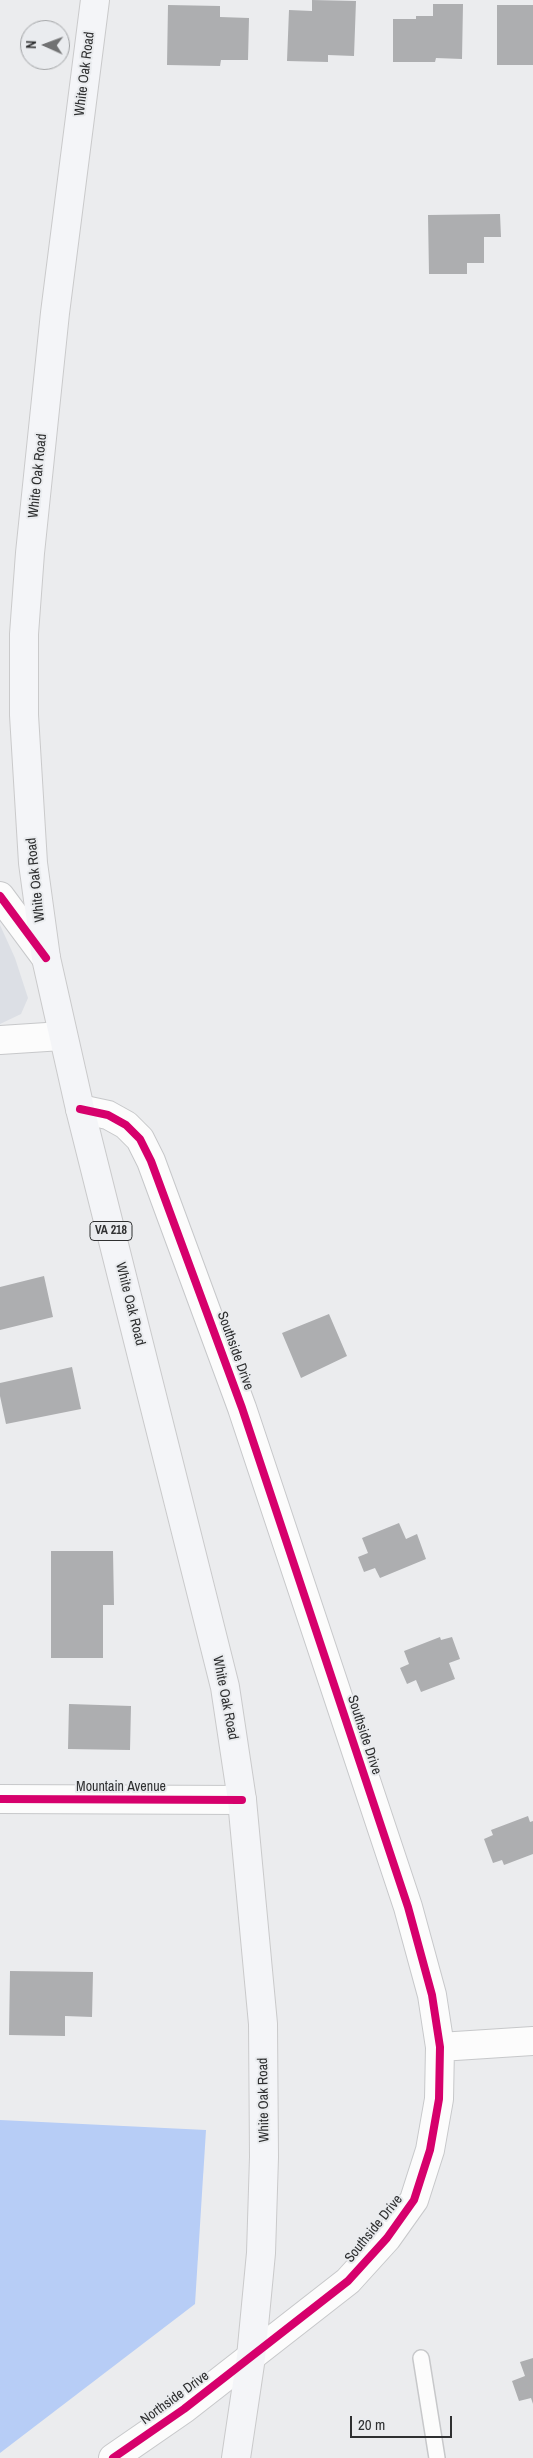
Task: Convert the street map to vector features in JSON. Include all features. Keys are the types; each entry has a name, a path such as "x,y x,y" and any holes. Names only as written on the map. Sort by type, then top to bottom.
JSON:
{"main road":[{"name":"White Oak Road","path":"95,0 55,313 30,553 24,634 24,715 33,864 46,958 62,1036 225,1687 242,1800 263,2024 264,2157 261,2244 251,2358 236,2458"}],"street":[{"path":"0,896 46,958"},
{"path":"0,1040 62,1036"},
{"name":"Southside Drive","path":"80,1109 108,1115 126,1125 140,1139 151,1161 242,1408 405,1898 432,1996 440,2047 439,2099 430,2150 414,2200 387,2238 348,2281 251,2358"},
{"name":"Mountain Avenue","path":"0,1799 242,1800"},
{"path":"440,2047 533,2041"},
{"name":"Northside Drive","path":"113,2458 184,2409 251,2358"}],"lane":[{"path":"421,2358 437,2458"}],"shaded area":[{"path":"0,925 15,958 28,998 21,1014 0,1024"},
{"path":"0,2120 206,2130 195,2304 0,2453"}],"building":[{"path":"312,0 356,1 354,56 328,55 328,62 287,61 289,10 312,11"},
{"path":"433,4 463,4 462,59 436,58 435,62 393,62 393,19 416,19 416,16 433,16"},
{"path":"168,5 220,6 220,17 249,18 248,60 221,60 220,66 167,65"},
{"path":"497,5 533,5 533,65 497,65"},
{"path":"500,214 501,237 484,237 484,263 467,263 467,274 429,274 428,215"},
{"path":"44,1276 53,1317 0,1330 0,1287"},
{"path":"329,1314 347,1356 301,1378 282,1333"},
{"path":"72,1367 81,1409 6,1424 0,1396 0,1383"},
{"path":"399,1523 406,1539 417,1534 426,1559 380,1578 375,1568 364,1572 358,1557 368,1553 362,1538"},
{"path":"51,1551 113,1551 114,1605 103,1605 103,1658 51,1658"},
{"path":"440,1637 441,1640 452,1637 460,1659 449,1663 455,1679 421,1692 416,1680 407,1684 400,1668 409,1664 404,1651"},
{"path":"69,1704 131,1706 130,1750 68,1749"},
{"path":"528,1816 530,1822 533,1821 533,1854 504,1865 502,1860 493,1863 484,1839 493,1835 491,1830"},
{"path":"10,1971 93,1972 92,2017 65,2016 65,2036 9,2035"},
{"path":"533,2358 533,2404 531,2398 519,2401 512,2381 525,2376 520,2362"}],"cycle path":[{"path":"0,896 46,958"},
{"path":"80,1109 108,1115 126,1125 140,1139 151,1161 242,1408 408,1907 432,1995 440,2047 439,2099 430,2150 414,2200 387,2238 348,2281 184,2409 113,2458"},
{"path":"0,1799 242,1800"}]}
